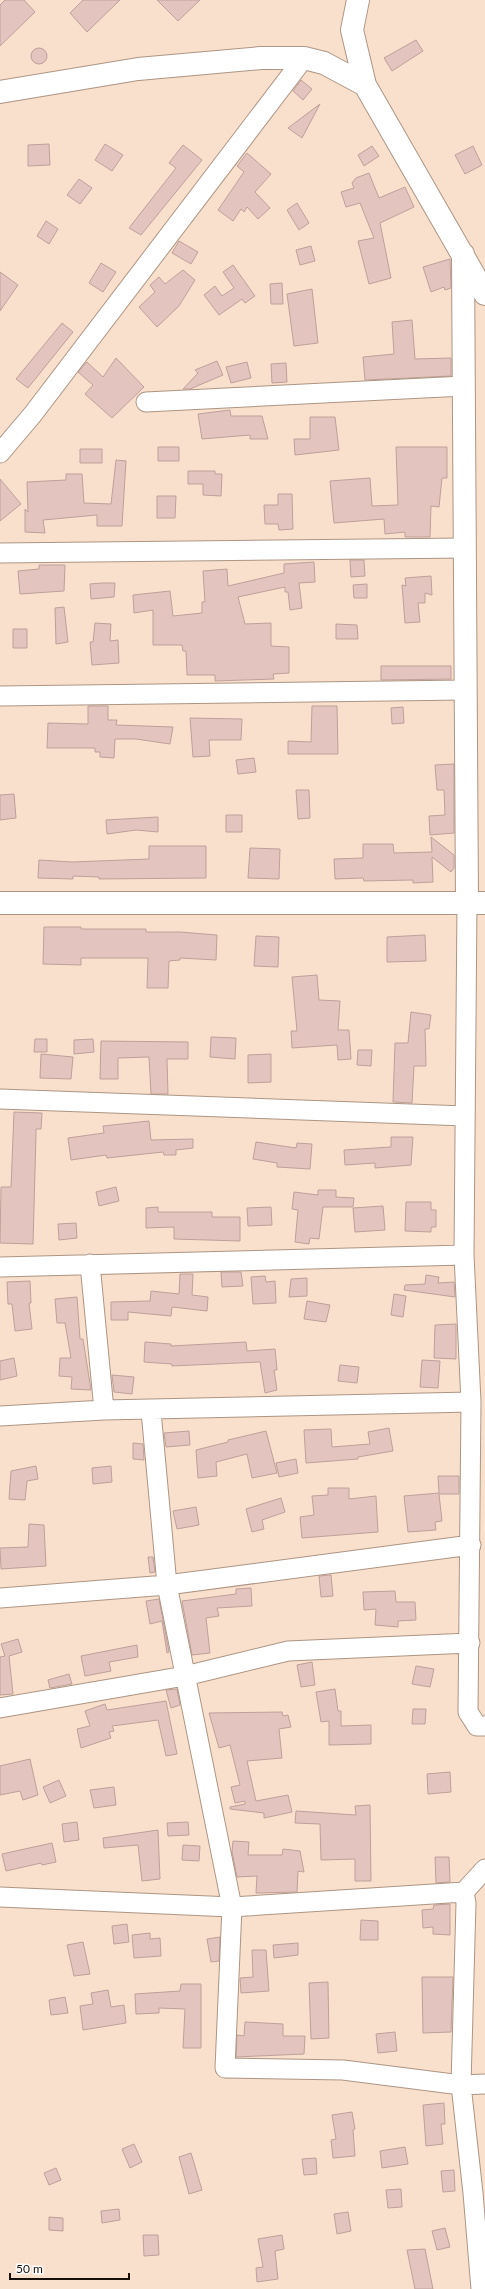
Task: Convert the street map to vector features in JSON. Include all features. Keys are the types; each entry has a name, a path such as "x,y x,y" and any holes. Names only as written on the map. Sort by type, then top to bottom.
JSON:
{"street":[{"path":"358,0 352,30 365,85 485,294"},
{"path":"0,92 138,69 261,58 304,58 324,63 365,85"},
{"path":"0,453 33,414 304,58"},
{"path":"463,254 465,690 476,903 464,1116 464,1255 471,1402 470,1643 468,1712 477,1726 485,1726"},
{"path":"146,402 464,386"},
{"path":"0,553 464,548"},
{"path":"0,696 465,690"},
{"path":"0,903 476,903"},
{"path":"0,1099 464,1116"},
{"path":"0,1267 464,1255"},
{"path":"90,1264 104,1410"},
{"path":"0,1416 104,1410 471,1402"},
{"path":"151,1410 166,1585 232,1907 225,2068 343,2070 461,2086 485,2084"},
{"path":"0,1598 166,1585 470,1545"},
{"path":"0,1708 185,1676 288,1651 470,1643"},
{"path":"0,1897 232,1907 464,1892 485,1869"},
{"path":"464,1892 466,1903 461,2086 473,2193 481,2289"}],"building":[{"path":"5,0 24,0 35,12 0,46 0,5"},
{"path":"83,0 120,0 87,32 70,13"},
{"path":"157,0 200,0 178,21"},
{"path":"416,40 423,51 392,71 384,58"},
{"path":"39,48 46,53 47,56 42,63 39,64 32,59 31,56 36,49"},
{"path":"301,80 312,89 303,100 293,91"},
{"path":"320,104 302,138 288,128"},
{"path":"49,144 50,165 28,166 28,145"},
{"path":"105,144 123,155 112,171 95,160"},
{"path":"183,145 202,160 141,235 129,228 176,168 169,163"},
{"path":"372,146 379,156 364,166 358,155"},
{"path":"473,146 482,165 465,174 455,155"},
{"path":"247,153 271,174 255,192 270,208 258,219 247,207 244,212 241,209 233,221 218,210 244,172 237,166"},
{"path":"369,173 379,198 405,187 414,207 380,223 391,278 369,284 358,241 374,238 360,203 346,207 341,192 354,188 352,183 356,178"},
{"path":"79,179 92,188 80,204 67,195"},
{"path":"297,203 309,223 299,230 287,210"},
{"path":"46,221 58,229 49,244 37,236"},
{"path":"179,241 198,252 191,264 172,253"},
{"path":"311,246 315,261 300,265 296,250"},
{"path":"450,259 451,288 445,290 444,287 431,292 423,267"},
{"path":"101,263 116,272 103,292 89,283"},
{"path":"233,265 255,296 245,303 242,299 219,315 204,295 215,286 222,296 234,288 223,272"},
{"path":"183,270 195,280 179,306 157,327 139,307 155,292 150,285 159,277 165,284"},
{"path":"0,272 18,285 0,311"},
{"path":"282,283 283,304 271,304 270,284"},
{"path":"312,289 318,343 294,346 287,294"},
{"path":"412,320 415,359 451,358 451,376 365,380 363,357 394,354 392,322"},
{"path":"62,323 73,332 28,388 16,379"},
{"path":"116,358 144,387 112,418 85,394 93,385 78,372 87,362 103,377"},
{"path":"217,361 223,375 190,389 183,389 198,373 195,370"},
{"path":"247,362 251,378 231,383 226,367"},
{"path":"286,363 287,382 272,383 271,364"},
{"path":"230,410 231,416 262,416 268,439 250,439 250,435 202,439 198,414"},
{"path":"310,417 335,417 339,450 295,455 294,439 310,439"},
{"path":"158,447 179,447 179,461 158,461"},
{"path":"396,447 447,447 447,478 442,478 439,507 431,506 430,537 405,537 405,532 385,534 384,519 334,523 330,481 370,478 372,506 398,505"},
{"path":"80,449 102,449 102,463 80,463"},
{"path":"116,460 126,461 122,526 97,526 97,515 43,520 45,533 25,532 25,509 28,512 27,482 66,480 66,474 82,474 84,503 111,504"},
{"path":"188,471 215,471 215,474 222,474 221,496 203,495 203,484 188,484"},
{"path":"0,479 21,504 0,521"},
{"path":"278,494 292,494 293,529 279,530 278,524 265,524 264,505 278,505"},
{"path":"157,496 176,496 175,518 157,518"},
{"path":"350,560 364,560 365,576 351,577"},
{"path":"314,562 315,582 299,583 302,608 290,610 288,592 285,592 285,587 238,597 245,624 271,623 271,646 289,647 289,673 273,674 274,679 215,681 215,675 187,675 186,651 183,651 182,645 153,645 153,610 134,613 133,595 170,591 173,616 202,613 202,602 205,602 203,571 227,569 228,586 284,573 284,564"},
{"path":"39,565 65,565 64,591 20,594 18,571 39,569"},
{"path":"431,576 432,595 425,593 425,603 418,603 420,622 405,623 402,585 406,586 405,578"},
{"path":"115,583 114,597 91,599 90,584"},
{"path":"367,584 367,598 354,598 353,585"},
{"path":"64,607 68,642 56,644 55,608"},
{"path":"95,623 111,624 110,641 118,640 119,663 92,665 90,642 93,642"},
{"path":"336,624 357,625 358,639 336,639"},
{"path":"13,629 27,629 27,648 13,648"},
{"path":"381,666 451,666 451,679 381,680"},
{"path":"88,706 108,706 108,720 117,720 116,725 173,727 170,744 136,739 115,739 114,758 100,757 100,752 95,752 95,748 47,748 48,723 88,724"},
{"path":"312,706 337,706 338,754 288,754 288,741 311,742"},
{"path":"403,707 404,723 392,724 391,708"},
{"path":"190,718 242,719 241,740 209,740 210,756 193,757"},
{"path":"254,758 256,772 238,774 236,760"},
{"path":"454,764 454,833 430,835 429,816 445,815 444,790 437,790 435,765"},
{"path":"296,790 309,790 310,818 298,819"},
{"path":"14,794 16,818 0,820 0,795"},
{"path":"226,815 242,815 242,832 226,832"},
{"path":"158,817 158,832 136,830 107,834 106,820"},
{"path":"431,837 454,855 454,868 451,872 432,857 433,882 413,883 413,880 364,881 363,878 335,879 334,859 363,858 363,844 393,844 394,853 432,852"},
{"path":"149,846 206,846 206,878 99,879 99,877 73,876 73,879 38,878 39,860 72,862 149,859"},
{"path":"250,848 280,849 279,879 248,878"},
{"path":"44,927 81,927 81,929 146,929 146,932 180,932 217,935 216,960 180,958 180,960 169,961 168,988 147,988 148,958 81,958 81,965 43,964"},
{"path":"425,935 426,961 387,962 387,937"},
{"path":"256,936 279,937 278,967 254,966"},
{"path":"317,975 319,1000 340,1001 338,1030 349,1030 351,1059 338,1060 337,1045 292,1048 291,1031 297,1031 292,977"},
{"path":"411,1012 431,1015 429,1029 425,1029 426,1066 414,1066 412,1103 393,1102 395,1043 408,1043"},
{"path":"211,1037 236,1038 235,1059 210,1057"},
{"path":"35,1039 47,1039 47,1052 34,1052"},
{"path":"93,1039 94,1052 74,1054 74,1040"},
{"path":"101,1041 188,1042 188,1059 167,1059 168,1094 151,1094 149,1057 118,1058 118,1079 100,1079"},
{"path":"358,1050 372,1050 371,1066 357,1065"},
{"path":"41,1054 73,1057 71,1079 40,1078"},
{"path":"271,1054 271,1082 248,1083 248,1055"},
{"path":"14,1112 42,1113 41,1129 36,1129 33,1244 0,1243 1,1187 11,1187"},
{"path":"149,1121 151,1140 193,1139 193,1148 176,1150 176,1155 164,1155 163,1152 107,1158 106,1155 71,1160 68,1138 104,1133 103,1126"},
{"path":"391,1137 413,1137 411,1165 375,1168 375,1163 345,1165 344,1150 391,1147"},
{"path":"256,1142 296,1148 297,1143 312,1144 310,1169 277,1167 277,1163 253,1159"},
{"path":"116,1187 119,1201 99,1206 96,1192"},
{"path":"318,1190 336,1190 336,1197 354,1198 353,1207 323,1207 319,1239 310,1238 309,1244 295,1242 298,1210 292,1209 294,1192 318,1195"},
{"path":"406,1202 431,1202 431,1210 436,1210 436,1227 431,1227 431,1232 405,1231"},
{"path":"383,1206 385,1230 355,1232 353,1208"},
{"path":"158,1207 158,1212 212,1212 212,1217 240,1217 240,1241 174,1239 174,1227 146,1228 146,1208"},
{"path":"271,1207 272,1225 248,1226 247,1208"},
{"path":"76,1223 77,1238 59,1240 58,1224"},
{"path":"221,1272 241,1272 243,1286 222,1287"},
{"path":"180,1274 193,1274 192,1295 208,1297 207,1311 172,1307 171,1316 128,1312 128,1320 111,1320 111,1302 150,1301 151,1291 179,1294"},
{"path":"426,1275 439,1277 438,1283 454,1282 455,1297 404,1290 405,1285 425,1284"},
{"path":"265,1276 266,1282 275,1281 276,1303 253,1304 251,1277"},
{"path":"307,1278 307,1296 289,1297 291,1279"},
{"path":"30,1281 31,1303 29,1303 32,1329 15,1331 12,1304 8,1304 7,1282"},
{"path":"394,1294 406,1296 403,1317 391,1315"},
{"path":"77,1297 80,1339 83,1339 91,1390 71,1389 72,1377 59,1376 60,1358 71,1358 65,1323 57,1323 55,1299"},
{"path":"307,1301 330,1305 326,1322 304,1319"},
{"path":"456,1324 456,1359 434,1358 435,1325"},
{"path":"145,1342 171,1344 171,1346 246,1342 247,1351 275,1349 277,1370 274,1370 277,1390 265,1393 260,1362 172,1366 172,1364 144,1362"},
{"path":"14,1358 17,1376 0,1380 0,1361"},
{"path":"422,1360 440,1361 438,1388 420,1387"},
{"path":"340,1365 359,1367 357,1383 338,1381"},
{"path":"112,1375 134,1377 132,1394 114,1392"},
{"path":"389,1428 393,1451 358,1457 358,1459 306,1463 304,1430 331,1429 332,1447 370,1444 368,1432"},
{"path":"189,1431 190,1445 166,1447 164,1433"},
{"path":"266,1431 277,1473 252,1478 247,1454 216,1462 217,1476 198,1478 196,1450 228,1442 228,1440"},
{"path":"133,1443 143,1444 144,1460 133,1459"},
{"path":"296,1459 298,1473 279,1477 276,1463"},
{"path":"36,1466 38,1479 27,1481 25,1500 9,1499 11,1471"},
{"path":"111,1466 112,1482 93,1484 92,1468"},
{"path":"438,1476 459,1476 459,1494 439,1494 442,1521 435,1522 436,1530 408,1532 404,1496 439,1493"},
{"path":"328,1488 349,1488 349,1499 376,1496 378,1532 302,1538 300,1517 314,1515 312,1496 328,1495"},
{"path":"281,1498 285,1512 262,1520 264,1529 252,1532 246,1509"},
{"path":"196,1507 199,1525 177,1529 173,1511"},
{"path":"29,1524 44,1525 46,1566 1,1569 0,1548 28,1547"},
{"path":"148,1557 153,1557 155,1572 150,1573"},
{"path":"331,1575 333,1596 321,1597 319,1576"},
{"path":"251,1588 252,1606 217,1608 219,1616 206,1618 210,1653 192,1655 182,1601 236,1594 236,1589"},
{"path":"395,1591 396,1602 415,1602 416,1620 398,1621 398,1627 375,1625 376,1609 364,1610 363,1592"},
{"path":"159,1599 169,1652 167,1653 162,1621 150,1624 146,1601"},
{"path":"18,1639 22,1652 9,1656 13,1694 0,1695 0,1657 5,1656 1,1644"},
{"path":"137,1645 138,1657 109,1662 111,1671 85,1676 81,1656"},
{"path":"312,1662 315,1685 301,1687 297,1665"},
{"path":"416,1666 434,1669 430,1687 412,1684"},
{"path":"69,1674 72,1684 50,1688 48,1680"},
{"path":"177,1689 180,1705 171,1708 166,1690"},
{"path":"335,1689 338,1711 341,1711 341,1726 371,1725 371,1744 329,1745 329,1721 321,1722 316,1692"},
{"path":"166,1701 177,1754 166,1756 158,1720 112,1726 114,1731 109,1732 111,1738 81,1748 77,1729 90,1726 85,1711 105,1704 107,1710"},
{"path":"413,1709 426,1709 425,1724 412,1724"},
{"path":"282,1712 283,1716 288,1715 291,1727 279,1729 282,1758 247,1761 256,1801 288,1795 292,1812 264,1818 264,1813 230,1809 230,1807 245,1804 245,1801 235,1803 231,1787 240,1785 230,1745 219,1748 209,1713"},
{"path":"30,1759 38,1795 23,1800 20,1791 0,1795 0,1766"},
{"path":"450,1772 451,1792 428,1794 427,1774"},
{"path":"59,1780 66,1796 50,1803 43,1787"},
{"path":"114,1787 116,1805 94,1808 90,1790"},
{"path":"370,1805 371,1881 355,1881 355,1859 321,1860 320,1824 295,1823 296,1811 356,1815 355,1806"},
{"path":"77,1822 79,1840 64,1842 62,1824"},
{"path":"188,1822 189,1835 168,1836 167,1823"},
{"path":"158,1830 160,1879 142,1881 138,1845 104,1848 103,1838"},
{"path":"233,1841 249,1842 248,1855 282,1855 283,1849 300,1851 304,1872 298,1871 297,1892 256,1893 257,1876 237,1877 232,1852"},
{"path":"52,1843 56,1862 42,1865 41,1863 6,1871 2,1854"},
{"path":"183,1845 200,1846 199,1861 182,1860"},
{"path":"435,1857 449,1857 450,1882 436,1883"},
{"path":"450,1904 450,1935 433,1934 433,1927 423,1928 422,1910 433,1909 434,1905"},
{"path":"361,1920 378,1921 378,1940 360,1940"},
{"path":"127,1924 129,1942 114,1944 112,1926"},
{"path":"150,1933 150,1939 160,1938 161,1956 134,1958 132,1935"},
{"path":"220,1937 219,1961 211,1962 207,1939"},
{"path":"83,1942 90,1974 74,1976 67,1945"},
{"path":"298,1943 298,1955 274,1958 273,1945"},
{"path":"252,1950 266,1950 269,1991 241,1993 240,1978 253,1977"},
{"path":"422,1977 453,1977 451,2032 423,2033"},
{"path":"328,1982 329,2038 311,2039 309,1983"},
{"path":"181,1984 201,1984 201,2048 183,2048 185,2009 159,2008 159,2013 136,2014 135,1994 180,1991"},
{"path":"108,1990 111,2007 124,2005 126,2023 83,2030 80,2006 93,2004 91,1993"},
{"path":"65,1997 68,2013 51,2015 49,2000"},
{"path":"245,2022 283,2024 283,2036 305,2036 304,2054 236,2057 237,2035 244,2036"},
{"path":"395,2032 397,2051 378,2053 376,2034"},
{"path":"444,2103 445,2124 441,2124 443,2144 426,2146 423,2105"},
{"path":"352,2112 355,2129 353,2130 355,2156 333,2158 331,2140 336,2139 332,2115"},
{"path":"134,2144 142,2162 130,2168 122,2149"},
{"path":"405,2147 408,2164 382,2168 380,2151"},
{"path":"191,2153 202,2190 189,2194 179,2157"},
{"path":"316,2158 317,2174 304,2175 302,2159"},
{"path":"56,2168 61,2180 49,2185 44,2173"},
{"path":"454,2170 455,2191 443,2192 441,2171"},
{"path":"401,2189 402,2207 388,2208 386,2190"},
{"path":"119,2209 120,2220 102,2223 101,2211"},
{"path":"348,2212 351,2231 337,2234 334,2214"},
{"path":"49,2217 63,2218 63,2231 49,2230"},
{"path":"445,2228 450,2247 437,2250 432,2231"},
{"path":"143,2235 158,2235 159,2255 144,2256"},
{"path":"282,2235 284,2249 275,2251 278,2279 257,2282 256,2268 263,2267 258,2239"},
{"path":"425,2249 433,2289 415,2289 407,2250"}]}
